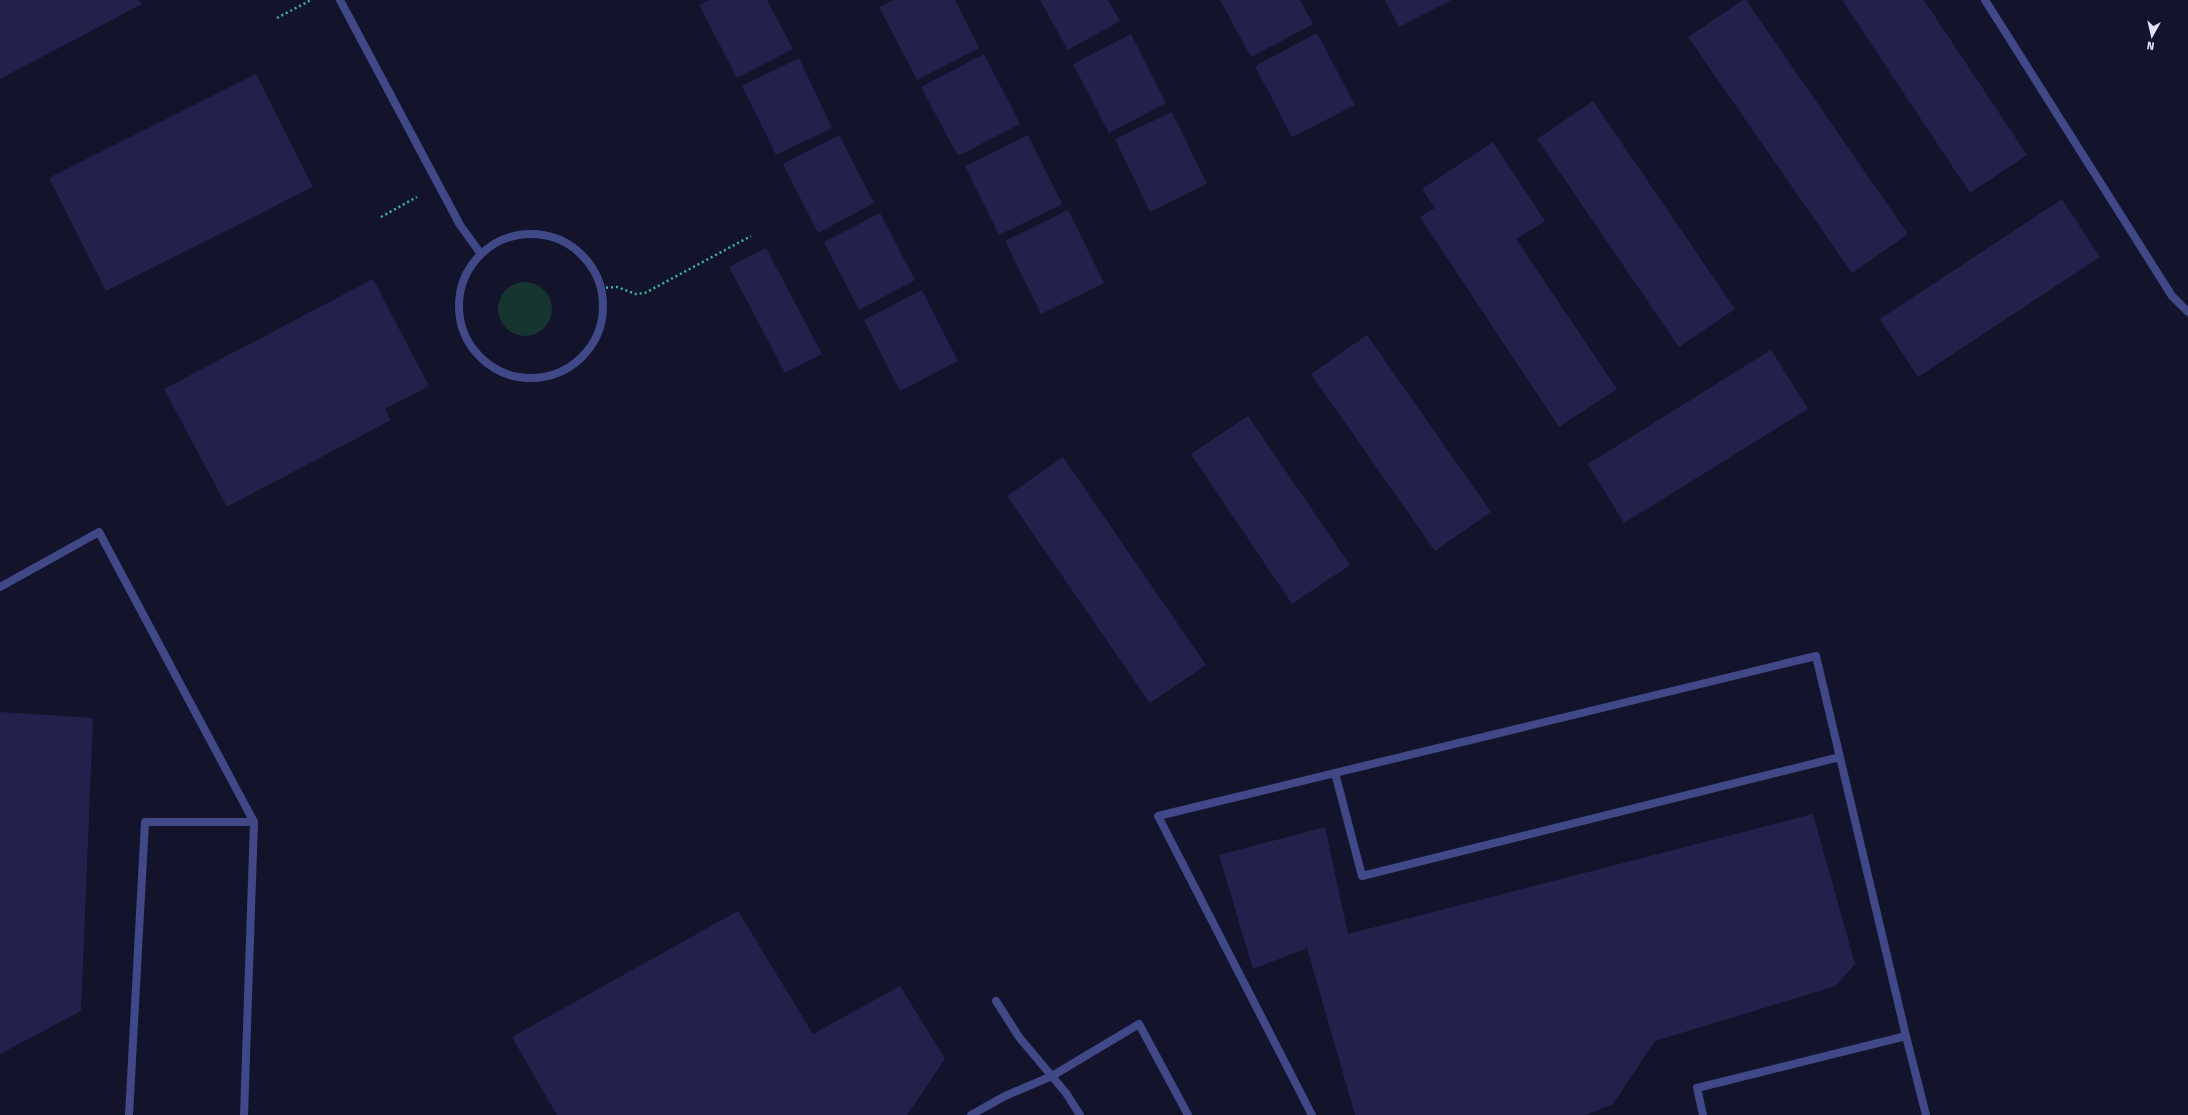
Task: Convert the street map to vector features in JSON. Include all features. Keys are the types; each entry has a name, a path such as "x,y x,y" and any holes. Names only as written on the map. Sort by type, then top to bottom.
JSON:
{"street":[{"path":"340,0 460,226 481,254"},
{"path":"1985,0 2172,296 2188,312"},
{"path":"522,235 545,236 567,244 584,258 597,277 603,298 602,322 593,344 586,354 568,369 557,374 534,378 511,376 480,358 466,339 458,305 463,282 470,267 481,254 500,241 522,235"},
{"path":"0,587 99,532 254,822 244,1115"},
{"path":"1312,1115 1158,816 1816,656 1926,1115"},
{"path":"1335,773 1362,876 1840,757"},
{"path":"129,1115 145,822 254,822"},
{"path":"996,1001 1019,1037 1066,1093 1080,1115"},
{"path":"972,1115 1005,1096 1052,1076 1139,1024 1188,1115"},
{"path":"1703,1115 1697,1088 1906,1036"}],"path":[{"path":"276,18 311,0"},
{"path":"382,217 415,200 435,178"},
{"path":"601,288 617,287 636,294 645,292 751,236"}],"green space":[{"path":"520,282 530,282 540,286 548,294 552,304 552,314 548,324 540,332 530,336 520,336 510,332 502,324 498,314 498,304 502,294 510,286"}],"building":[{"path":"0,0 139,0 142,4 0,79"},
{"path":"709,0 767,0 793,49 737,78 699,5"},
{"path":"893,0 955,0 979,48 917,80 879,7"},
{"path":"1040,0 1108,0 1120,21 1068,50"},
{"path":"1220,0 1300,0 1313,24 1251,57"},
{"path":"1385,0 1451,0 1399,27"},
{"path":"1743,0 1746,0 1908,234 1852,273 1688,37"},
{"path":"1842,0 1924,0 2027,155 1970,193"},
{"path":"1317,33 1355,105 1292,137 1255,66"},
{"path":"1131,34 1166,103 1109,133 1073,64"},
{"path":"984,54 1020,124 958,156 921,87"},
{"path":"799,58 832,128 776,155 742,86"},
{"path":"256,74 313,187 106,291 49,178"},
{"path":"1593,101 1735,309 1679,347 1537,139"},
{"path":"1172,112 1207,184 1150,212 1115,139"},
{"path":"839,135 874,203 818,233 783,164"},
{"path":"1028,135 1062,204 999,235 965,166"},
{"path":"1493,142 1545,221 1516,239 1617,389 1559,427 1420,217 1435,208 1422,189"},
{"path":"2062,199 2100,257 1918,377 1880,319"},
{"path":"1068,210 1104,283 1041,314 1005,241"},
{"path":"880,213 915,280 859,310 824,242"},
{"path":"766,248 822,354 785,373 729,267"},
{"path":"373,279 429,386 385,409 391,420 227,507 164,389"},
{"path":"922,290 958,361 900,391 864,320"},
{"path":"1367,335 1491,512 1435,551 1311,374"},
{"path":"1771,350 1808,409 1624,523 1588,464"},
{"path":"1248,416 1350,565 1292,604 1191,454"},
{"path":"1063,457 1206,665 1150,703 1007,496"},
{"path":"0,712 93,718 81,1011 0,1054"},
{"path":"1813,814 1855,964 1836,986 1655,1041 1613,1104 1585,1115 1355,1115 1307,948 1253,969 1219,855 1325,827 1348,934"},
{"path":"738,911 813,1034 900,986 945,1059 907,1115 557,1115 512,1037"}]}
